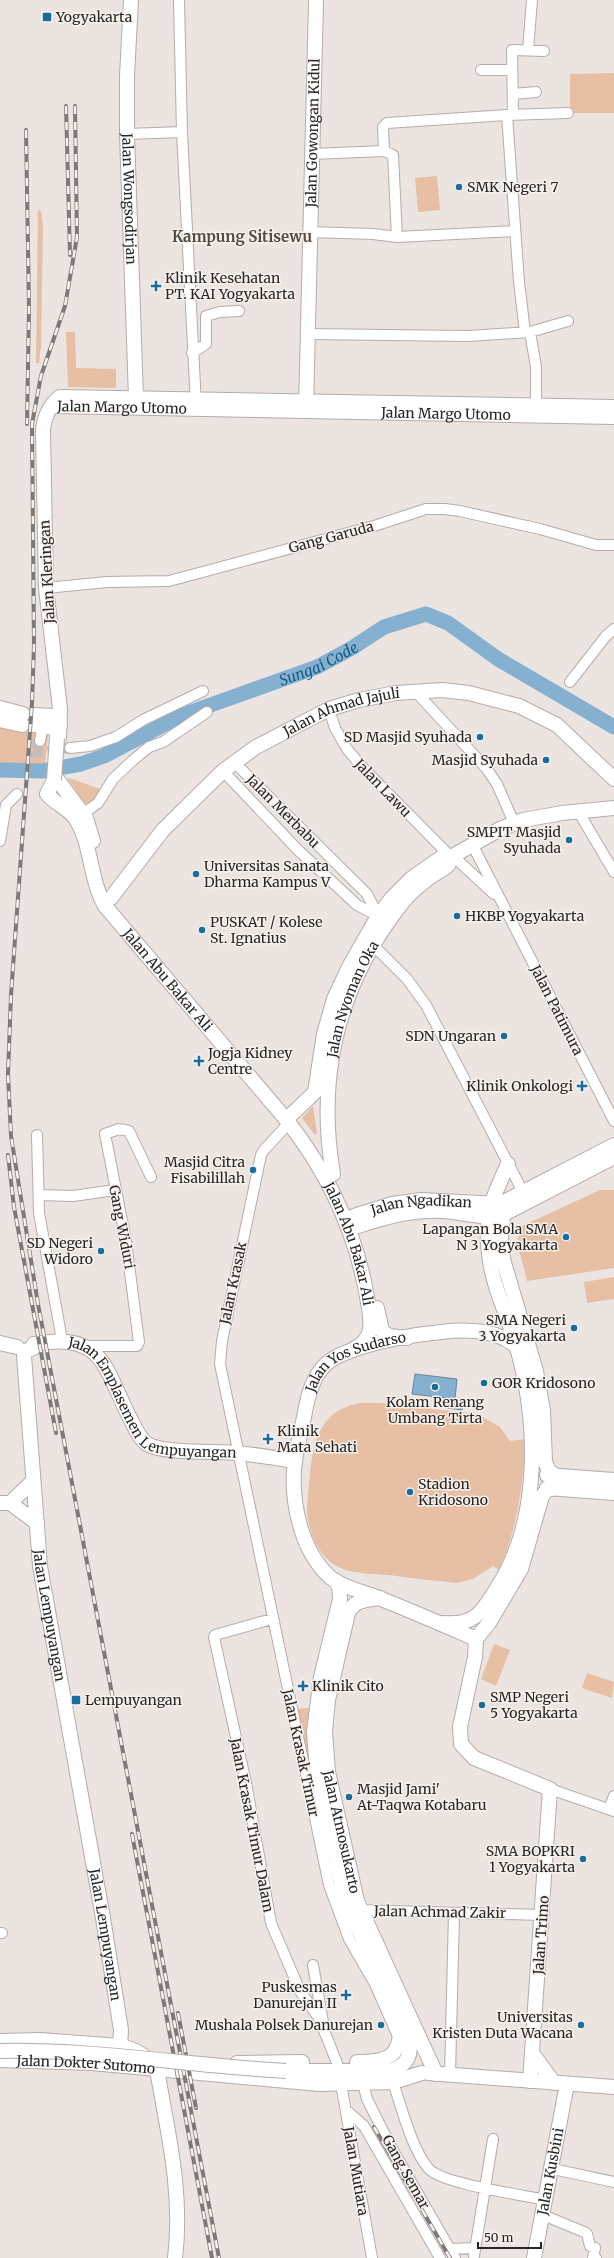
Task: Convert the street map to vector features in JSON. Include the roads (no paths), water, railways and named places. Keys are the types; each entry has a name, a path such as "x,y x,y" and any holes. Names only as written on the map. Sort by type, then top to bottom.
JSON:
{"street":[{"name":"Jalan Wongsodirjan","path":"131,0 127,76 127,134 136,398"},
{"path":"179,0 182,132 192,353 196,404"},
{"name":"Jalan Gowongan Kidul","path":"306,406 316,0"},
{"path":"528,50 532,0"},
{"path":"536,405 536,367 527,332 515,231 510,115 513,94 512,50 544,50"},
{"path":"481,70 512,70"},
{"path":"513,94 536,92"},
{"path":"384,151 383,127 387,123 510,115 568,113"},
{"path":"127,134 182,132"},
{"path":"312,154 384,151 393,155 397,238"},
{"path":"310,232 373,234 397,238 515,231"},
{"path":"192,353 206,344 206,316 220,312 239,311"},
{"path":"308,334 468,336 527,332 568,321"},
{"name":"Jalan Margo Utomo","path":"49,411 56,400 64,396 136,398 166,403"},
{"name":"Jalan Margo Utomo","path":"49,411 166,403 555,411 614,417"},
{"name":"Jalan Margo Utomo","path":"514,410 536,405 555,411 614,407"},
{"name":"Jalan Kleringan","path":"49,411 43,430 46,588 60,709 61,738 56,780"},
{"name":"Gang Garuda","path":"46,588 107,582 175,580 381,524 426,510 460,511 540,529 596,545 614,545"},
{"path":"570,682 606,636 614,629"},
{"name":"Jalan Ahmad Jajuli","path":"111,898 163,830 223,771 256,747 329,709 373,697 415,691 442,690 469,693 519,706 538,713 557,725 573,738 614,779"},
{"path":"0,708 32,721 56,728 61,738 90,746 116,737 143,720 204,691"},
{"path":"415,691 486,768 497,784 514,823"},
{"name":"Jalan Lawu","path":"329,709 335,728 347,749 364,769 452,856"},
{"path":"84,813 98,803 113,779 138,756 149,747 163,742 207,712"},
{"path":"0,720 32,721"},
{"path":"32,721 40,741"},
{"name":"Jalan Merbabu","path":"235,763 309,839 367,894 383,919"},
{"name":"Jalan Merbabu","path":"223,771 298,850 357,905 383,919"},
{"name":"Jalan Abu Bakar Ali","path":"355,1348 367,1340 371,1324 364,1277 346,1220 324,1175 291,1119 111,898 103,880 88,822 84,813 56,780 47,794 71,813 77,820 85,840 97,891 105,906 291,1119 316,1146 333,1174 356,1221 372,1275 381,1327 389,1336 407,1338"},
{"path":"0,841 2,816 6,805 17,794"},
{"name":"Jalan Nyoman Oka","path":"333,1174 327,1104 332,1053 340,1017 348,994 370,942 383,919 414,890 449,864 452,856 514,823 578,811 614,808"},
{"path":"578,811 614,872"},
{"path":"298,850 309,839"},
{"name":"Jalan Patimura","path":"472,844 614,1121"},
{"name":"Jalan Patimura","path":"452,856 499,898"},
{"path":"370,942 407,979 426,1005 525,1197"},
{"name":"Jalan Nyoman Oka","path":"291,1119 315,1090 321,1047 331,1009 344,976 370,942"},
{"name":"Jalan Krasak","path":"238,1453 222,1378 221,1346 261,1156 264,1150 291,1119"},
{"name":"Gang Widuri","path":"85,1346 137,1346 139,1342 126,1241 104,1137 107,1132 122,1129 129,1132 151,1177"},
{"path":"37,1135 40,1195 39,1213 45,1258 62,1340"},
{"path":"525,1197 614,1144"},
{"path":"496,1209 614,1157"},
{"path":"436,1622 456,1623 467,1621 476,1616 485,1608 500,1584 513,1557 527,1502 537,1411 491,1268 488,1245 508,1164"},
{"path":"40,1195 73,1196 116,1190"},
{"name":"Jalan Ngadikan","path":"356,1221 395,1215 422,1205 453,1211 496,1209"},
{"path":"496,1209 503,1259 532,1356 537,1411 545,1462 556,1482"},
{"name":"Jalan Yos Sudarso","path":"476,1639 336,1581 319,1564 304,1538 296,1505 295,1461 306,1404 316,1377 331,1359 355,1348 407,1338 456,1331 473,1331 501,1336 516,1346"},
{"name":"Jalan Emplasemen Lempuyangan","path":"34,1344 62,1340 85,1346 95,1353 104,1363 136,1430 148,1445 176,1450 238,1453 295,1461"},
{"path":"0,1343 17,1347 26,1342 31,1342 34,1344"},
{"name":"Jalan Lempuyangan","path":"30,1484 24,1356 26,1351 33,1348 34,1344"},
{"name":"Jalan Lempuyangan","path":"17,1347 16,1355 30,1484 37,1523 40,1566 114,1981 121,2030 120,2046"},
{"name":"Jalan Krasak Timur","path":"238,1453 272,1619 316,1770 325,1868 349,1910 349,1939 375,1984 400,2040"},
{"path":"531,1460 539,1472 556,1482 614,1492"},
{"path":"527,1502 531,1494 538,1488 556,1482 614,1480"},
{"path":"556,1482 542,1496 521,1569 489,1623 476,1639 475,1657 460,1727 462,1744 474,1758 550,1789 611,1810 614,1796"},
{"path":"30,1484 5,1503 37,1523"},
{"name":"Jalan Atmosukarto","path":"336,1581 339,1587 340,1599 320,1719 316,1770 350,1877 349,1910 409,2039 410,2052 403,2066 392,2076"},
{"name":"Jalan Atmosukarto","path":"326,1678 350,1609 358,1602 380,1598"},
{"name":"Jalan Krasak Timur Dalam","path":"272,1619 215,1635 214,1637 246,1783 270,1919 300,1991 316,2014 337,2063"},
{"name":"Jalan Trimo","path":"530,2081 550,1789"},
{"name":"Jalan Atmosukarto","path":"349,1910 436,2074"},
{"name":"Jalan Achmad Zakir","path":"349,1910 542,1915"},
{"path":"436,2074 454,1913"},
{"path":"313,1965 325,2034"},
{"name":"Jalan Atmosukarto","path":"399,2015 400,2040"},
{"name":"Jalan Dokter Sutomo","path":"0,2041 40,2040 120,2046 136,2051 156,2065"},
{"path":"200,2073 222,2065 237,2063 370,2062 388,2058 395,2052 400,2040"},
{"path":"71,2042 76,2047 75,2056 71,2062"},
{"path":"100,2064 120,2046"},
{"name":"Jalan Dokter Sutomo","path":"0,2051 62,2052 156,2065"},
{"path":"532,2053 561,2084"},
{"name":"Jalan Dokter Sutomo","path":"0,2060 156,2065"},
{"path":"236,2077 237,2063"},
{"path":"156,2065 200,2073 236,2077 341,2084 363,2083 392,2076"},
{"path":"156,2065 392,2076 436,2074 614,2087"},
{"path":"156,2065 178,2202 175,2258"},
{"path":"392,2076 410,2132 428,2168 444,2177 485,2188 546,2200"},
{"name":"Gang Semar","path":"363,2083 367,2099 391,2147 455,2258"},
{"name":"Jalan Mutiara","path":"341,2084 372,2258"},
{"name":"Jalan Kusbini","path":"534,2258 553,2169 561,2084"},
{"path":"346,2110 364,2126 440,2258"},
{"path":"449,2249 475,2252 493,2139"},
{"path":"553,2169 614,2182"},
{"path":"543,2215 587,2234 590,2246 595,2248 593,2257 596,2258"}],"water":[{"name":"Kolam Renang Umbang Tirta","path":"415,1374 457,1379 455,1399 412,1394"},
{"path":"458,1399 463,1399 462,1410 441,1407 441,1400 458,1402"}],"waterway":[{"name":"Sungai Code","path":"0,770 42,771 81,764 104,756 180,716 317,667 352,648 384,627 426,614 448,623 498,659 614,727"}],"tunnel":[{"path":"40,741 32,747 34,753 70,748"}],"railway":[{"path":"66,106 70,255"},
{"path":"75,106 77,237 65,306 41,376 32,424 34,645 32,703 11,995 8,1074 11,1136 38,1304 219,2258"},
{"path":"26,130 29,308 27,424"},
{"path":"8,1155 14,1207 56,1433"},
{"path":"132,1834 212,2258"},
{"path":"178,2013 196,2108"},
{"path":"374,2127 450,2258"}],"place":[{"name":"Yogyakarta","path":"47,17"},
{"name":"SMK Negeri 7","path":"459,187"},
{"name":"Klinik Kesehatan PT. KAI Yogyakarta","path":"156,286"},
{"name":"SD Masjid Syuhada","path":"480,737"},
{"name":"Masjid Syuhada","path":"546,760"},
{"name":"SMPIT Masjid Syuhada","path":"569,840"},
{"name":"Universitas Sanata Dharma Kampus V","path":"196,874"},
{"name":"HKBP Yogyakarta","path":"457,916"},
{"name":"PUSKAT / Kolese St. Ignatius","path":"202,930"},
{"name":"SDN Ungaran","path":"504,1036"},
{"name":"Jogja Kidney Centre","path":"199,1061"},
{"name":"Klinik Onkologi","path":"582,1086"},
{"name":"Masjid Citra Fisabilillah","path":"253,1170"},
{"name":"Lapangan Bola SMA N 3 Yogyakarta","path":"566,1237"},
{"name":"SD Negeri Widoro","path":"101,1251"},
{"name":"SMA Negeri 3 Yogyakarta","path":"574,1328"},
{"name":"GOR Kridosono","path":"484,1383"},
{"name":"Kolam Renang Umbang Tirta","path":"435,1387"},
{"name":"Klinik Mata Sehati","path":"268,1439"},
{"name":"Stadion Kridosono","path":"410,1492"},
{"name":"Klinik Cito","path":"303,1686"},
{"name":"Lempuyangan","path":"76,1700"},
{"name":"SMP Negeri 5 Yogyakarta","path":"482,1705"},
{"name":"Masjid Jami' At-Taqwa Kotabaru","path":"349,1797"},
{"name":"SMA BOPKRI 1 Yogyakarta","path":"583,1859"},
{"name":"Puskesmas Danurejan II","path":"346,1995"},
{"name":"Mushala Polsek Danurejan","path":"381,2025"},
{"name":"Universitas Kristen Duta Wacana","path":"581,2025"}],"district":[{"name":"Kampung Sitisewu","path":"242,236"}]}
